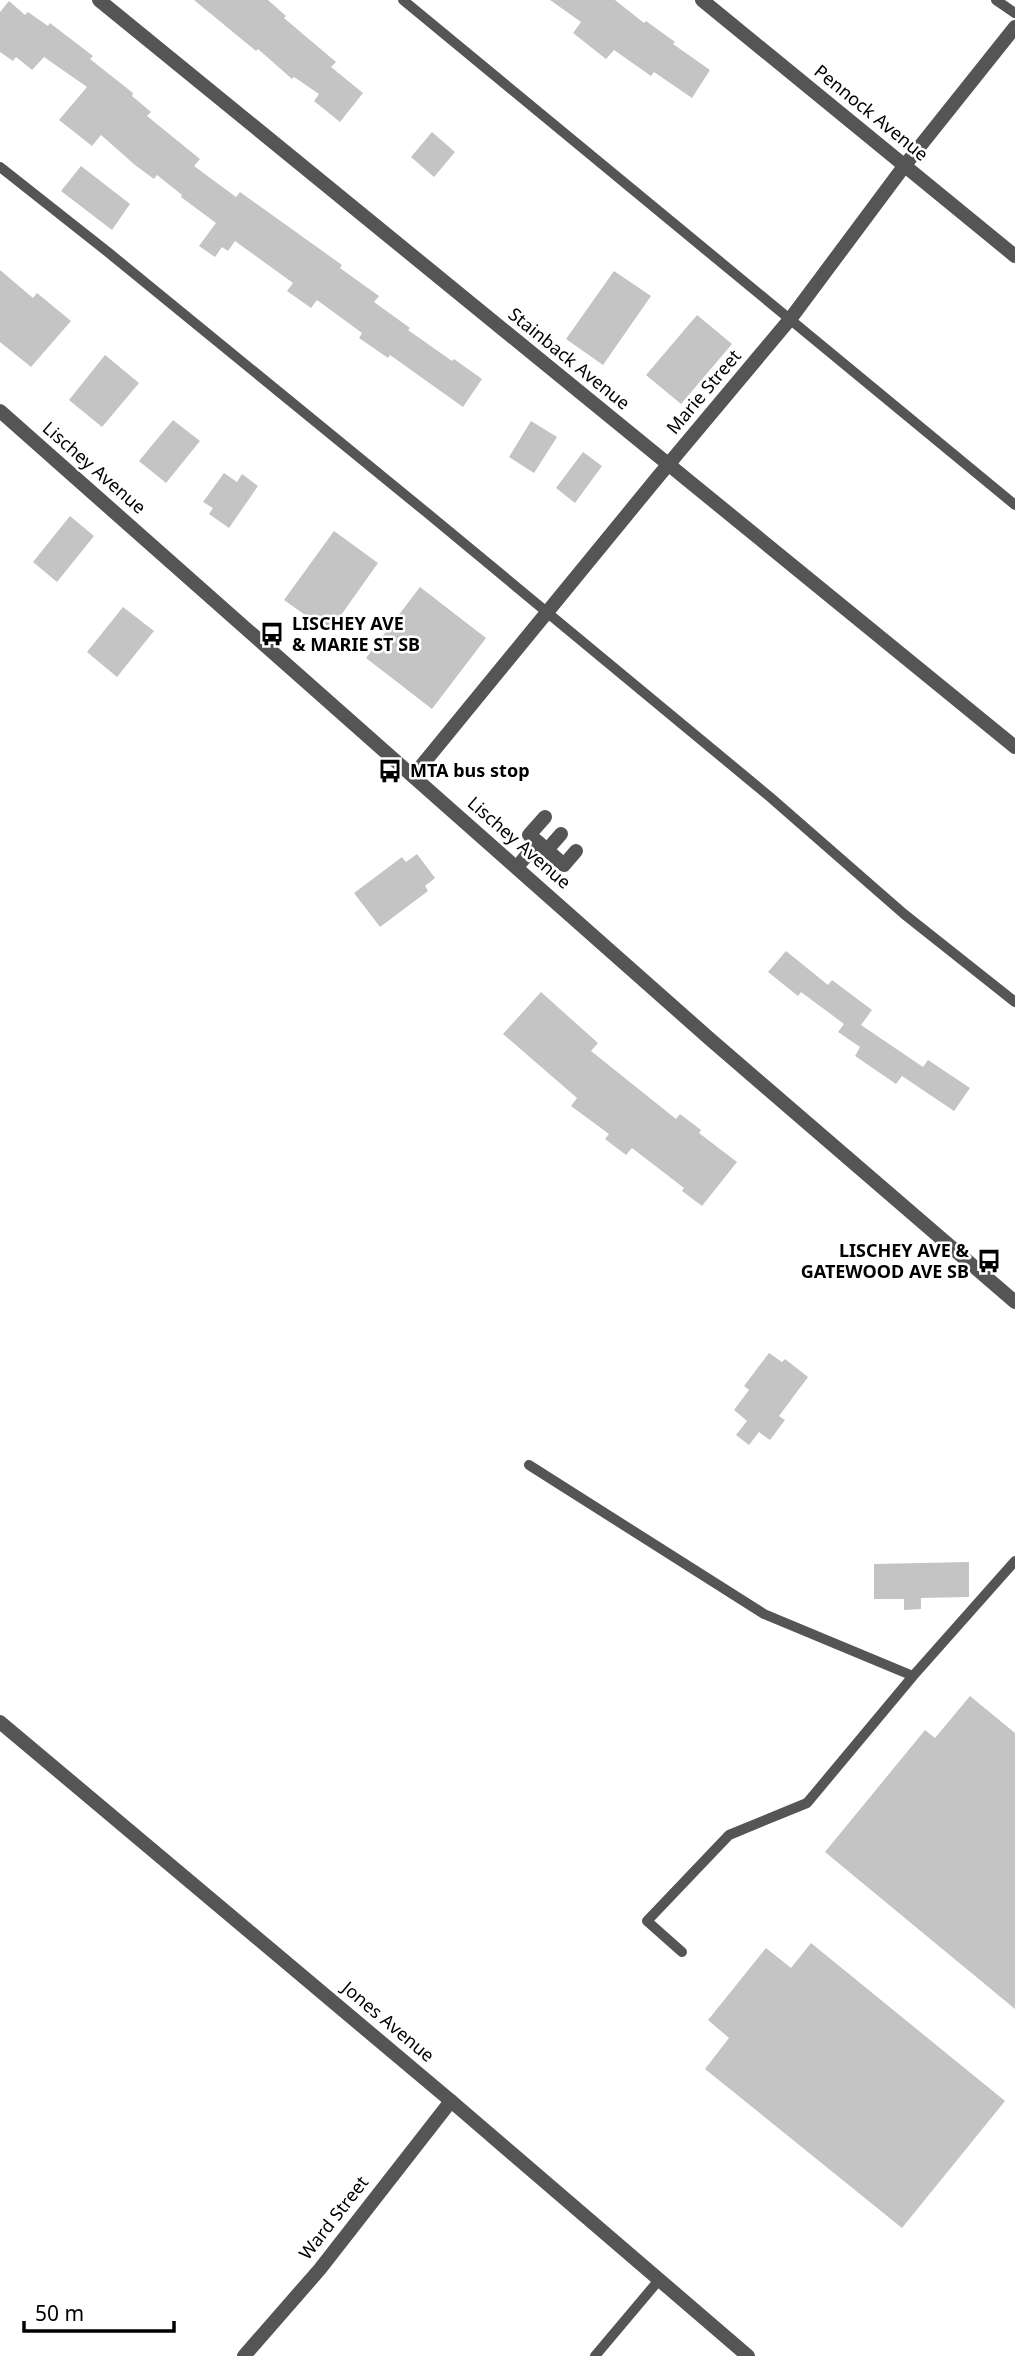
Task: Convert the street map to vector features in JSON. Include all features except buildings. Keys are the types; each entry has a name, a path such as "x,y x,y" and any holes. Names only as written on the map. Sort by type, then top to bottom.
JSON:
{"street":[{"name":"Stainback Avenue","path":"99,0 1015,747"},
{"name":"Pennock Avenue","path":"702,0 1015,256"},
{"name":"Marie Street","path":"413,776 791,318 905,165 1015,26"},
{"name":"Lischey Avenue","path":"0,411 721,1049 1015,1302"},
{"path":"545,817 529,835 564,865 576,851"},
{"path":"517,867 561,834"},
{"name":"Jones Avenue","path":"0,1722 451,2101 748,2356"},
{"name":"Ward Street","path":"244,2356 320,2269 451,2101"}],"lane":[{"path":"403,0 1015,505"},
{"path":"996,0 1015,13"},
{"path":"0,167 167,300 770,797 904,914 1015,1002"},
{"path":"529,1465 764,1614 913,1676"},
{"path":"682,1952 647,1921 729,1835 807,1803 913,1676 1015,1561"},
{"path":"595,2356 659,2280"}],"place":[{"name":"LISCHEY AVE & MARIE ST SB","path":"272,634"},
{"name":"MTA bus stop","path":"390,771"},
{"name":"LISCHEY AVE & GATEWOOD AVE SB","path":"989,1261"}]}
